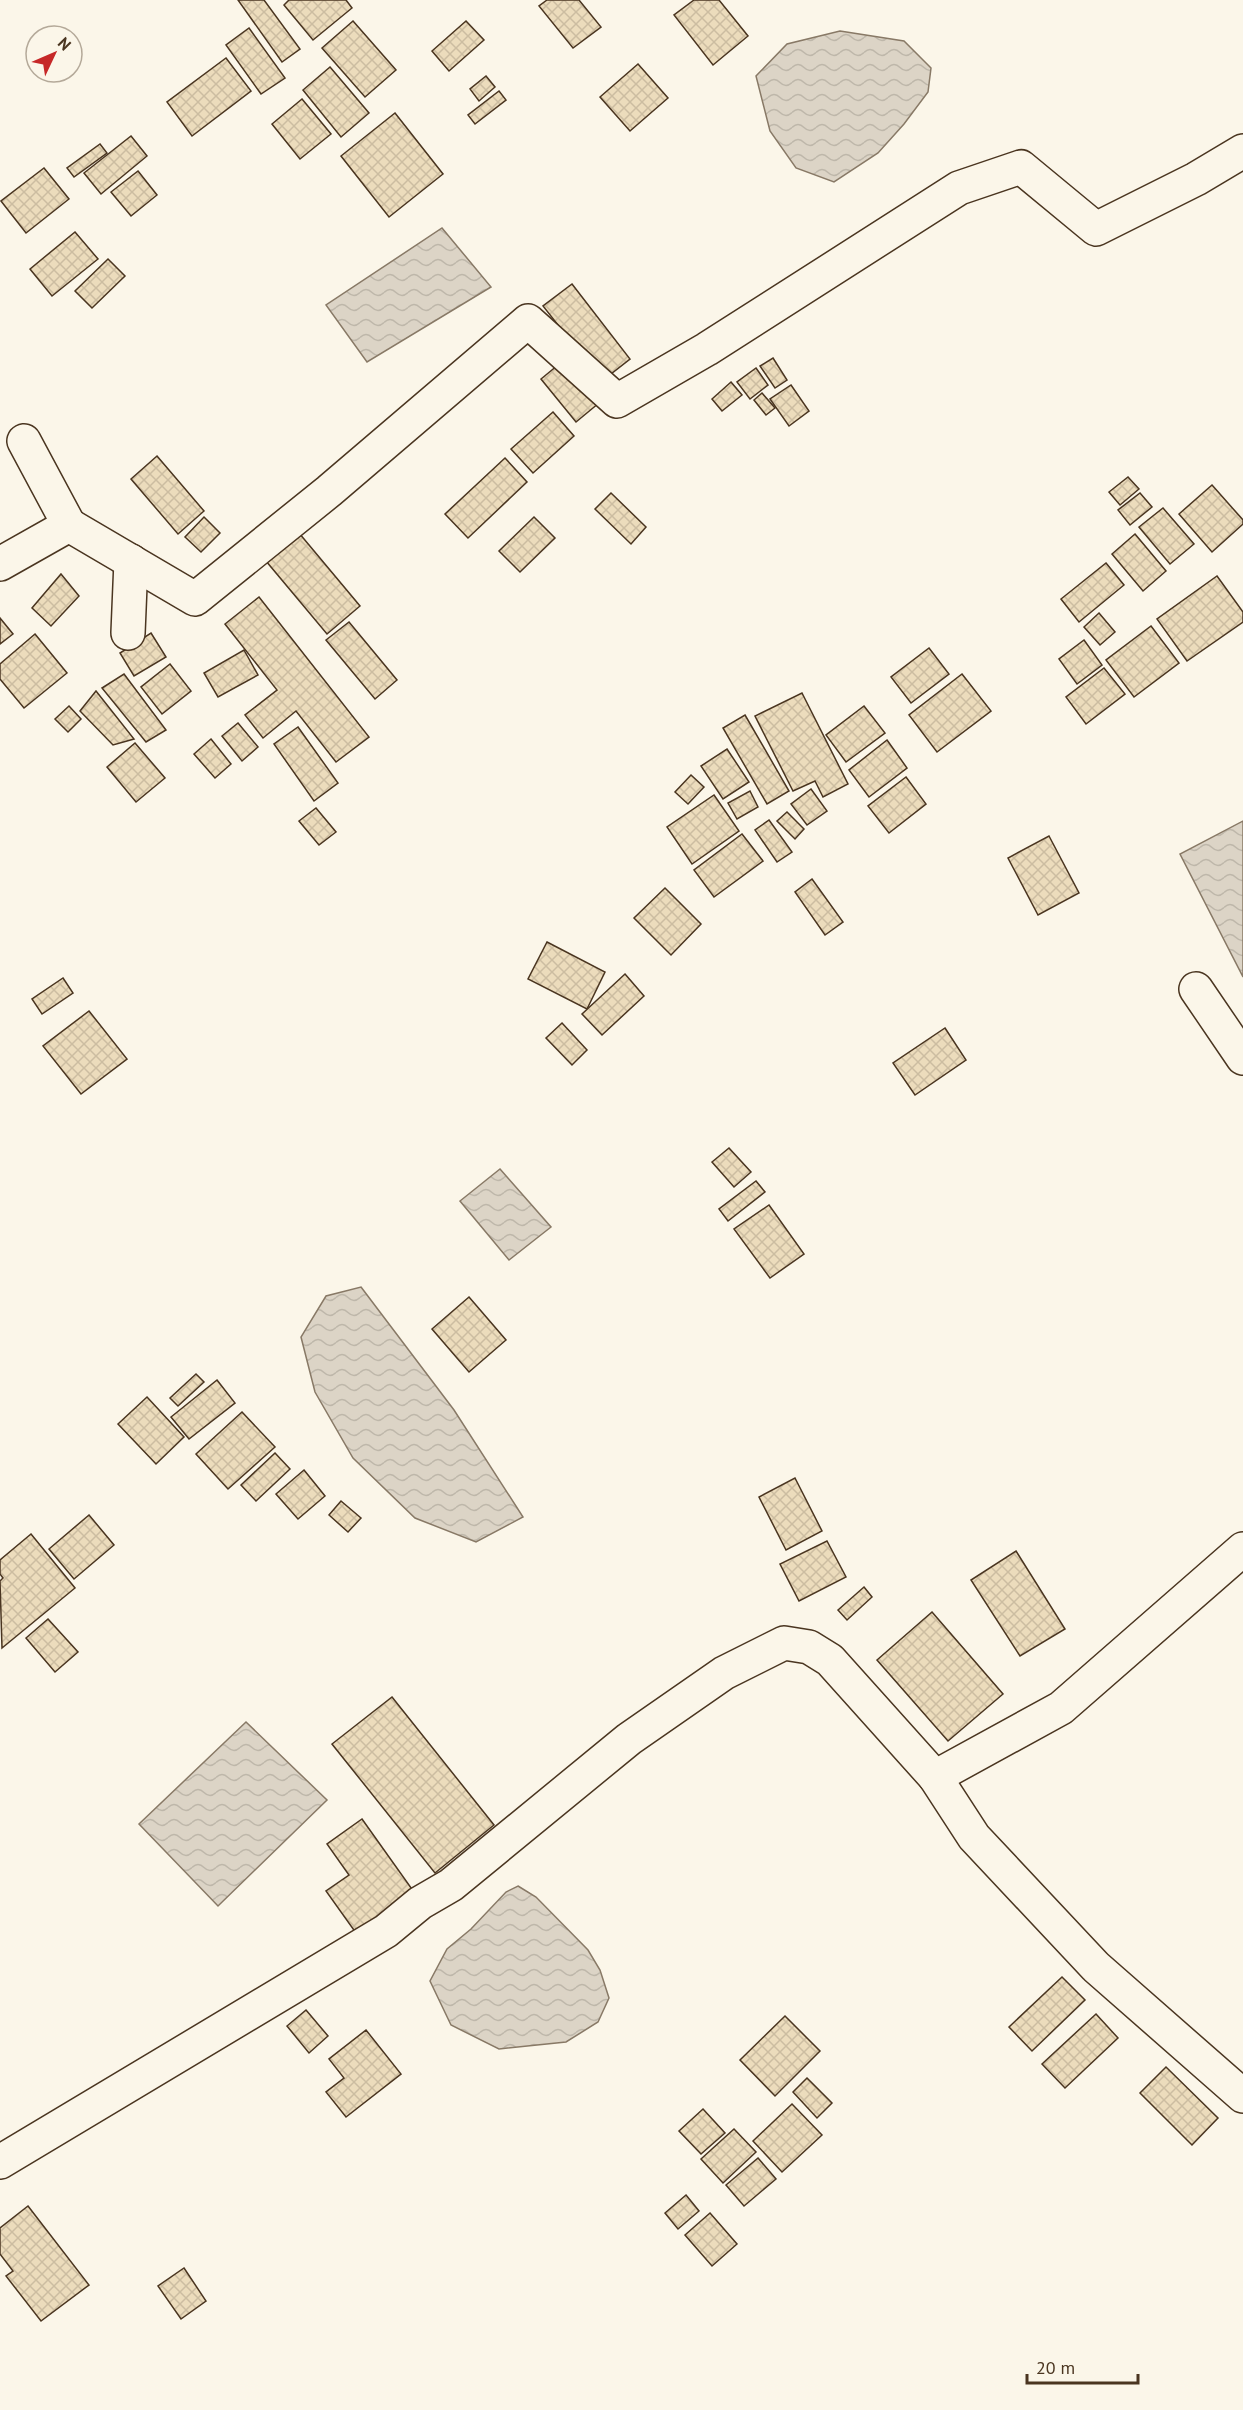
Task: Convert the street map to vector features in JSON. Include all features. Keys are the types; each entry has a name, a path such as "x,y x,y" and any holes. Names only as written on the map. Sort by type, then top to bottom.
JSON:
{"street":[{"path":"24,441 69,525 195,599 328,491 528,321 617,401 707,349 959,188 1021,167 1096,229 1196,179 1243,151"},
{"path":"0,564 69,525"},
{"path":"128,633 131,561"},
{"path":"1196,989 1243,1058"},
{"path":"935,1777 1061,1708 1243,1549"},
{"path":"0,2162 386,1931 420,1903 451,1885 629,1738 724,1673 784,1643 809,1647 830,1660 935,1777 974,1838 1096,1967 1243,2096"}],"water":[{"path":"840,31 904,41 931,68 928,92 904,124 878,153 834,182 796,168 770,131 756,76 787,44"},
{"path":"442,228 491,287 367,362 326,305"},
{"path":"1243,821 1243,977 1180,854"},
{"path":"500,1169 551,1227 509,1260 460,1201"},
{"path":"361,1287 454,1410 523,1517 476,1542 415,1518 353,1458 315,1392 301,1337 326,1296"},
{"path":"246,1722 327,1800 218,1906 139,1824"},
{"path":"518,1886 536,1897 588,1950 600,1970 609,1998 598,2022 566,2042 499,2049 451,2025 430,1981 447,1949 471,1929 506,1892"}],"building":[{"path":"238,0 264,0 300,49 282,62"},
{"path":"289,0 346,0 352,8 313,40 284,5"},
{"path":"547,0 579,0 601,27 573,48 539,6"},
{"path":"694,0 719,0 748,36 713,65 674,15"},
{"path":"353,21 396,70 365,97 322,48"},
{"path":"466,21 484,40 449,71 432,51"},
{"path":"249,28 285,78 261,94 226,45"},
{"path":"226,58 251,91 192,136 167,102"},
{"path":"638,64 668,98 630,131 600,97"},
{"path":"330,67 369,113 341,137 303,90"},
{"path":"486,76 495,87 479,101 470,89"},
{"path":"499,91 506,100 475,124 468,115"},
{"path":"302,99 331,134 300,159 272,124"},
{"path":"395,113 443,174 389,217 341,156"},
{"path":"131,136 147,156 101,194 84,173"},
{"path":"100,144 107,153 74,177 67,168"},
{"path":"44,168 69,199 26,233 1,201"},
{"path":"138,171 157,195 131,216 111,192"},
{"path":"75,232 98,259 52,296 30,269"},
{"path":"108,259 125,276 92,308 75,291"},
{"path":"572,284 630,359 602,381 543,306"},
{"path":"773,358 787,380 775,388 760,366"},
{"path":"564,360 599,403 576,422 541,379"},
{"path":"756,368 768,385 750,399 737,382"},
{"path":"731,382 742,395 722,411 712,399"},
{"path":"791,385 809,411 789,426 770,399"},
{"path":"762,393 775,408 766,415 754,400"},
{"path":"553,412 574,436 533,473 511,449"},
{"path":"157,456 204,511 178,534 131,479"},
{"path":"505,458 527,482 468,538 445,514"},
{"path":"1128,477 1139,489 1120,505 1109,492"},
{"path":"1212,485 1243,520 1243,524 1212,552 1179,514"},
{"path":"611,493 646,527 631,544 595,509"},
{"path":"1140,493 1152,507 1130,525 1118,510"},
{"path":"1163,508 1194,544 1170,564 1139,527"},
{"path":"204,517 220,533 201,552 185,537"},
{"path":"534,517 555,538 520,572 499,551"},
{"path":"299,533 360,606 327,634 266,561"},
{"path":"1135,534 1166,571 1143,591 1112,554"},
{"path":"1106,563 1124,585 1079,622 1061,599"},
{"path":"61,574 79,596 51,626 32,608"},
{"path":"1217,576 1243,612 1243,622 1187,661 1157,619"},
{"path":"259,597 369,737 336,762 296,711 263,738 245,715 277,690 225,624"},
{"path":"1099,613 1115,632 1100,645 1084,627"},
{"path":"0,618 13,634 0,644"},
{"path":"349,622 397,680 375,699 326,640"},
{"path":"1151,626 1179,663 1134,697 1106,660"},
{"path":"151,633 166,657 134,676 120,653"},
{"path":"35,634 67,673 24,708 0,679 0,664"},
{"path":"1084,640 1102,665 1077,684 1059,659"},
{"path":"929,648 949,674 911,703 891,677"},
{"path":"244,650 258,675 218,697 204,673"},
{"path":"170,664 191,691 162,714 141,687"},
{"path":"1104,668 1125,694 1086,724 1066,697"},
{"path":"124,674 166,730 146,742 102,688"},
{"path":"962,674 991,711 937,752 909,715"},
{"path":"96,691 134,739 113,745 80,711"},
{"path":"802,693 848,784 823,797 815,781 793,791 755,716"},
{"path":"69,706 81,719 68,732 55,719"},
{"path":"864,706 885,733 846,762 826,735"},
{"path":"745,715 789,791 767,804 723,728"},
{"path":"238,723 258,747 242,761 222,736"},
{"path":"298,727 338,783 314,801 274,744"},
{"path":"211,739 231,764 215,778 194,754"},
{"path":"887,740 907,768 869,797 849,770"},
{"path":"135,743 165,778 136,802 107,767"},
{"path":"727,749 749,782 723,799 701,766"},
{"path":"691,775 704,787 688,804 675,792"},
{"path":"906,777 926,804 889,833 868,806"},
{"path":"811,789 827,811 807,825 791,804"},
{"path":"750,791 758,807 737,819 728,803"},
{"path":"714,795 739,831 692,864 667,827"},
{"path":"316,808 336,832 319,845 299,821"},
{"path":"787,812 804,829 795,839 777,821"},
{"path":"769,820 792,852 777,862 755,830"},
{"path":"742,834 763,861 714,897 694,870"},
{"path":"1049,836 1079,893 1038,915 1008,858"},
{"path":"812,879 843,922 825,935 795,892"},
{"path":"665,888 701,924 671,955 634,918"},
{"path":"547,942 605,972 587,1009 528,979"},
{"path":"625,974 644,996 602,1035 582,1014"},
{"path":"63,978 73,993 42,1014 32,999"},
{"path":"89,1011 127,1059 81,1094 43,1046"},
{"path":"562,1023 587,1050 572,1065 546,1038"},
{"path":"945,1028 966,1060 915,1095 893,1063"},
{"path":"729,1148 751,1172 734,1187 712,1162"},
{"path":"756,1181 765,1192 728,1221 719,1209"},
{"path":"769,1205 804,1254 770,1278 734,1229"},
{"path":"469,1297 506,1340 469,1372 432,1329"},
{"path":"196,1374 204,1382 178,1406 170,1398"},
{"path":"217,1380 235,1403 189,1439 171,1417"},
{"path":"147,1397 184,1437 156,1464 118,1424"},
{"path":"242,1412 275,1447 228,1489 196,1454"},
{"path":"275,1453 290,1469 256,1501 241,1485"},
{"path":"304,1470 325,1496 298,1519 276,1494"},
{"path":"795,1478 822,1531 786,1550 759,1497"},
{"path":"341,1501 361,1518 348,1532 329,1515"},
{"path":"89,1515 114,1545 74,1579 49,1549"},
{"path":"31,1534 75,1588 2,1648 0,1581 3,1578 0,1574 0,1560"},
{"path":"827,1541 846,1577 799,1601 780,1564"},
{"path":"1016,1551 1065,1629 1020,1656 971,1580"},
{"path":"864,1587 872,1597 847,1620 838,1610"},
{"path":"932,1612 1003,1694 948,1741 877,1660"},
{"path":"48,1619 78,1652 55,1672 26,1638"},
{"path":"392,1697 494,1825 435,1873 332,1744"},
{"path":"362,1819 414,1892 356,1933 326,1891 349,1875 327,1844"},
{"path":"1062,1977 1085,2000 1032,2051 1009,2027"},
{"path":"306,2010 328,2036 309,2053 287,2026"},
{"path":"1096,2014 1118,2038 1065,2088 1042,2064"},
{"path":"785,2016 820,2051 775,2096 740,2060"},
{"path":"366,2030 401,2074 346,2117 326,2092 344,2078 329,2059"},
{"path":"1166,2067 1218,2118 1192,2145 1140,2093"},
{"path":"807,2078 832,2103 817,2118 793,2092"},
{"path":"792,2104 822,2135 782,2172 753,2141"},
{"path":"703,2109 725,2133 701,2154 679,2131"},
{"path":"734,2129 756,2152 723,2183 701,2159"},
{"path":"758,2158 776,2179 744,2206 726,2185"},
{"path":"686,2195 699,2211 678,2229 665,2213"},
{"path":"28,2206 89,2285 41,2321 6,2276 13,2271 0,2254 0,2228"},
{"path":"710,2213 737,2244 712,2266 685,2235"},
{"path":"184,2268 206,2301 181,2319 158,2286"}]}
